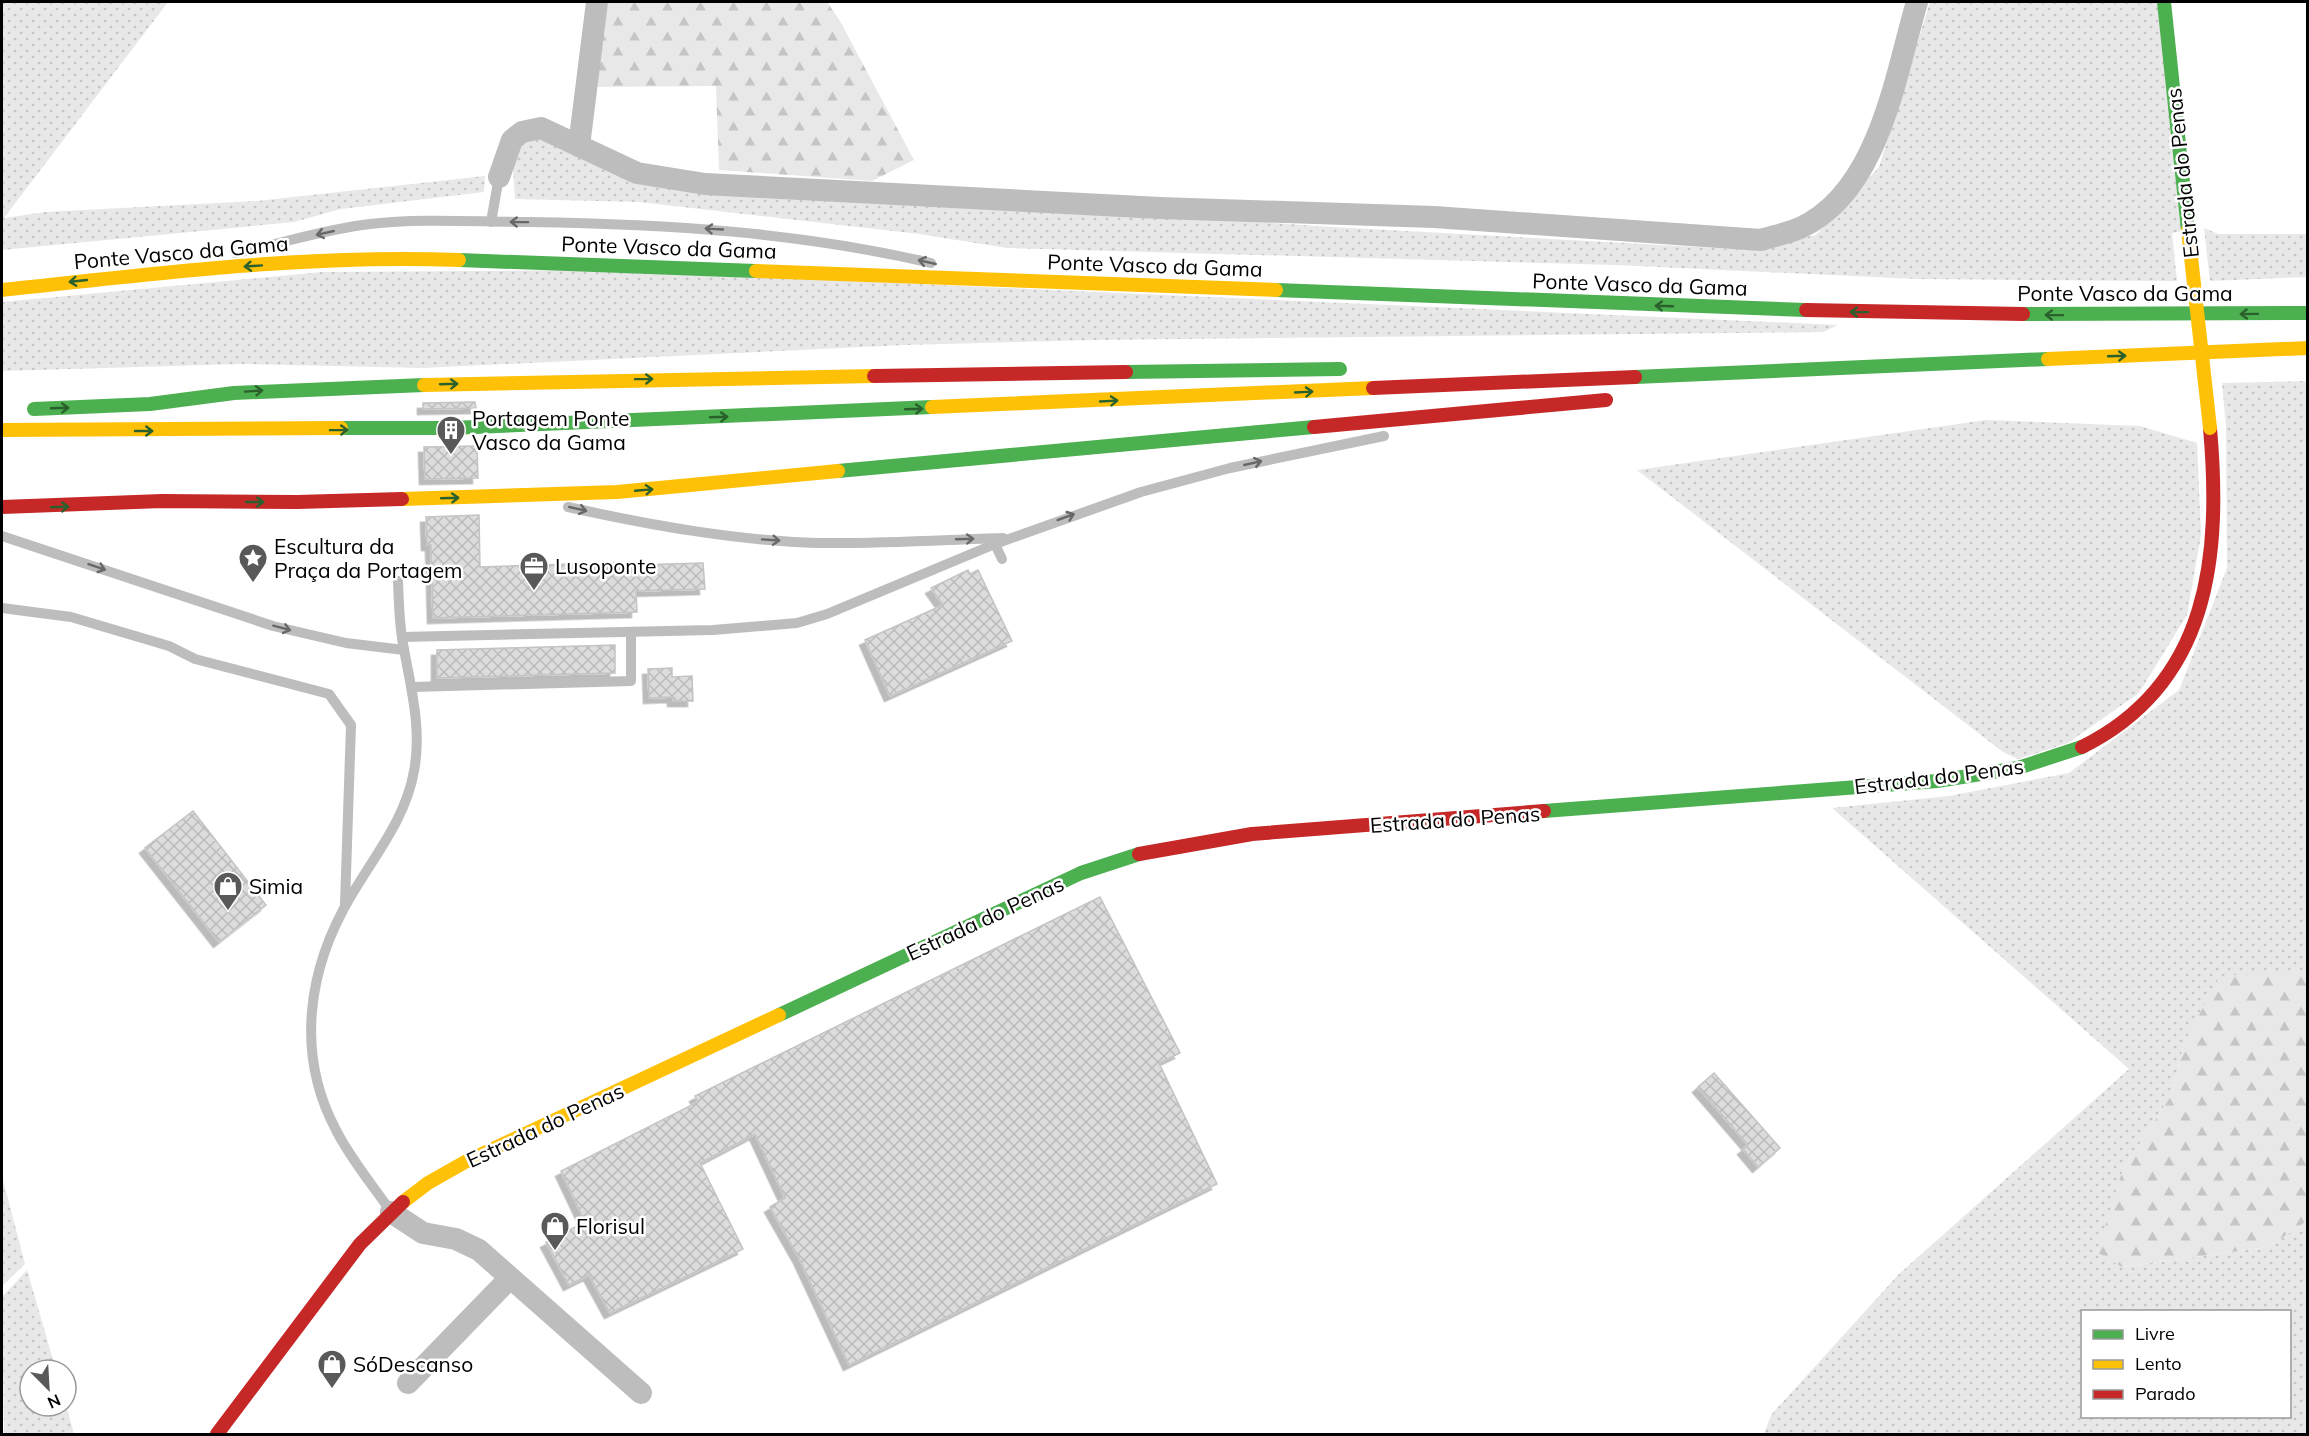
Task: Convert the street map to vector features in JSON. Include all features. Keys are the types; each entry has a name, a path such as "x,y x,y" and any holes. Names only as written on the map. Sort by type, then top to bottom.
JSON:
{"main road":[{"name":"Estrada do Penas","path":"217,1434 360,1244 391,1212 428,1183 465,1162 1081,873 1120,858 1157,848 1252,834 1937,781 2006,771 2068,753 2099,737 2128,717 2154,692 2178,660 2196,624 2208,586 2215,541 2216,493 2210,428 2164,2"},
{"name":"Ponte Vasco da Gama","path":"2,290 136,275 335,260 416,258 1933,314 2307,313"},
{"path":"2,430 451,428 2307,348"},
{"path":"1560,366 2037,359"},
{"path":"1741,387 2037,359"},
{"path":"24,409 150,404 234,393 344,387 580,380 1356,369"},
{"path":"2,507 162,501 297,502 521,496 670,488 1623,398"}],"street":[{"path":"579,146 597,2"},
{"path":"499,177 512,140 531,128 549,131 637,174 705,184 1148,207 1434,217 1761,240 1802,227 1834,204 1858,176 1880,128 1917,2"},
{"path":"391,1212 423,1233 456,1239 479,1250 509,1279 641,1393"},
{"path":"408,1383 509,1279"}],"lane":[{"path":"491,222 499,177"},
{"path":"136,275 368,224 491,222 737,231 868,249 1005,280"},
{"path":"1425,428 1551,405"},
{"path":"402,637 754,628 797,623 827,614 995,544 1115,500 1184,480 1293,454 1391,435"},
{"path":"521,496 657,526 772,540 856,542 1011,538"},
{"path":"2,536 273,626 328,639 404,650"},
{"path":"995,544 1002,559"},
{"path":"391,1212 335,1128 322,1098 312,1057 310,1020 315,982 326,947 345,907 392,830 408,795 416,755 413,687 402,637 398,581"},
{"path":"2,608 71,617 169,646 195,659 329,694 351,725 345,907"},
{"path":"413,687 631,681 631,632"}],"green space":[{"path":"2,2 168,2 4,218 45,212 257,201 485,176 484,192 341,209 294,222 2,250"},
{"path":"597,2 827,2 840,21 914,160 872,181 719,170 716,86 587,87"},
{"path":"1930,2 2161,2 2188,230 2172,233 2177,281 1917,279 1616,265 1007,248 919,234 639,202 515,199 512,152 534,137 634,180 1332,227 1734,249 1816,235 1879,167"},
{"path":"2204,228 2218,234 2307,234 2307,277 2210,281"},
{"path":"603,270 1838,325 1823,332 1096,340 905,345 422,368 241,364 2,371 2,302 322,272"},
{"path":"2307,381 2307,970 2269,974 2184,1043 2171,1096 2123,1169 2122,1267 2268,1247 2307,1221 2307,1434 1764,1434 1771,1415 1898,1275 2129,1069 1832,808 1949,796 2069,773 2179,690 2227,568 2226,426 2222,383"},
{"path":"1986,420 2140,426 2197,443 2201,535 2187,615 2139,693 2068,743 2018,759 2003,752 1637,470"},
{"path":"2307,970 2307,1221 2268,1247 2122,1267 2097,1252 2123,1169 2171,1096 2184,1043 2220,976"},
{"path":"2,1176 25,1264 2,1286"},
{"path":"27,1270 53,1358 18,1358 18,1418 70,1418 74,1434 4,1434 2,1297"}],"building":[{"path":"475,402 476,408 423,409 423,403"},
{"path":"477,446 478,478 425,479 424,447"},
{"name":"Lusoponte","path":"479,515 480,567 634,562 634,565 703,563 705,589 636,591 637,612 433,618 431,545 427,545 426,517"},
{"path":"968,570 970,574 978,570 1012,641 890,696 865,640 943,605 931,588"},
{"path":"615,645 615,673 437,678 437,650"},
{"path":"672,668 672,677 692,676 693,701 673,701 673,697 649,698 648,669"},
{"path":"193,811 266,905 219,942 145,848"},
{"path":"1100,897 1180,1053 1159,1063 1217,1184 849,1365 799,1258 770,1207 785,1198 755,1134 700,1163 743,1249 610,1313 589,1275 569,1285 546,1242 585,1222 561,1171 698,1102 695,1096"},
{"path":"1714,1073 1780,1148 1758,1167 1743,1149 1748,1145 1698,1087"}],"traffic: fast":[{"path":"2164,2 2188,230"},
{"path":"459,260 756,271"},
{"path":"1276,290 1806,310"},
{"path":"2023,314 2308,313"},
{"path":"1635,377 2048,359"},
{"path":"1126,372 1340,369"},
{"path":"34,409 150,404 234,393 424,385"},
{"path":"341,428 451,428 932,407"},
{"path":"838,471 1314,427"},
{"path":"1544,811 1937,781 2018,768 2082,747"},
{"path":"779,1015 1081,873 1139,854"}],"traffic: slow":[{"path":"2188,230 2210,428"},
{"path":"2,290 287,263 402,259 459,260"},
{"path":"756,271 1276,290"},
{"path":"2048,359 2308,348"},
{"path":"424,385 874,376"},
{"path":"932,407 1373,388"},
{"path":"2,430 341,428"},
{"path":"402,499 617,492 838,471"},
{"path":"403,1202 428,1183 465,1162 779,1015"}],"traffic: jam":[{"path":"1806,310 2023,314"},
{"path":"874,376 1126,372"},
{"path":"1373,388 1635,377"},
{"path":"1314,427 1606,400"},
{"path":"2082,747 2125,720 2158,688 2182,651 2198,611 2208,567 2213,522 2210,428"},
{"path":"2,507 162,501 297,502 402,499"},
{"path":"1139,854 1252,834 1544,811"},
{"path":"217,1434 360,1244 403,1202"}],"place":[{"name":"Portagem Ponte Vasco da Gama","path":"451,456"},
{"name":"Escultura da Praça da Portagem","path":"253,584"},
{"name":"Lusoponte","path":"534,592"},
{"name":"Simia","path":"228,912"},
{"name":"Florisul","path":"555,1252"},
{"name":"SóDescanso","path":"332,1390"}]}
